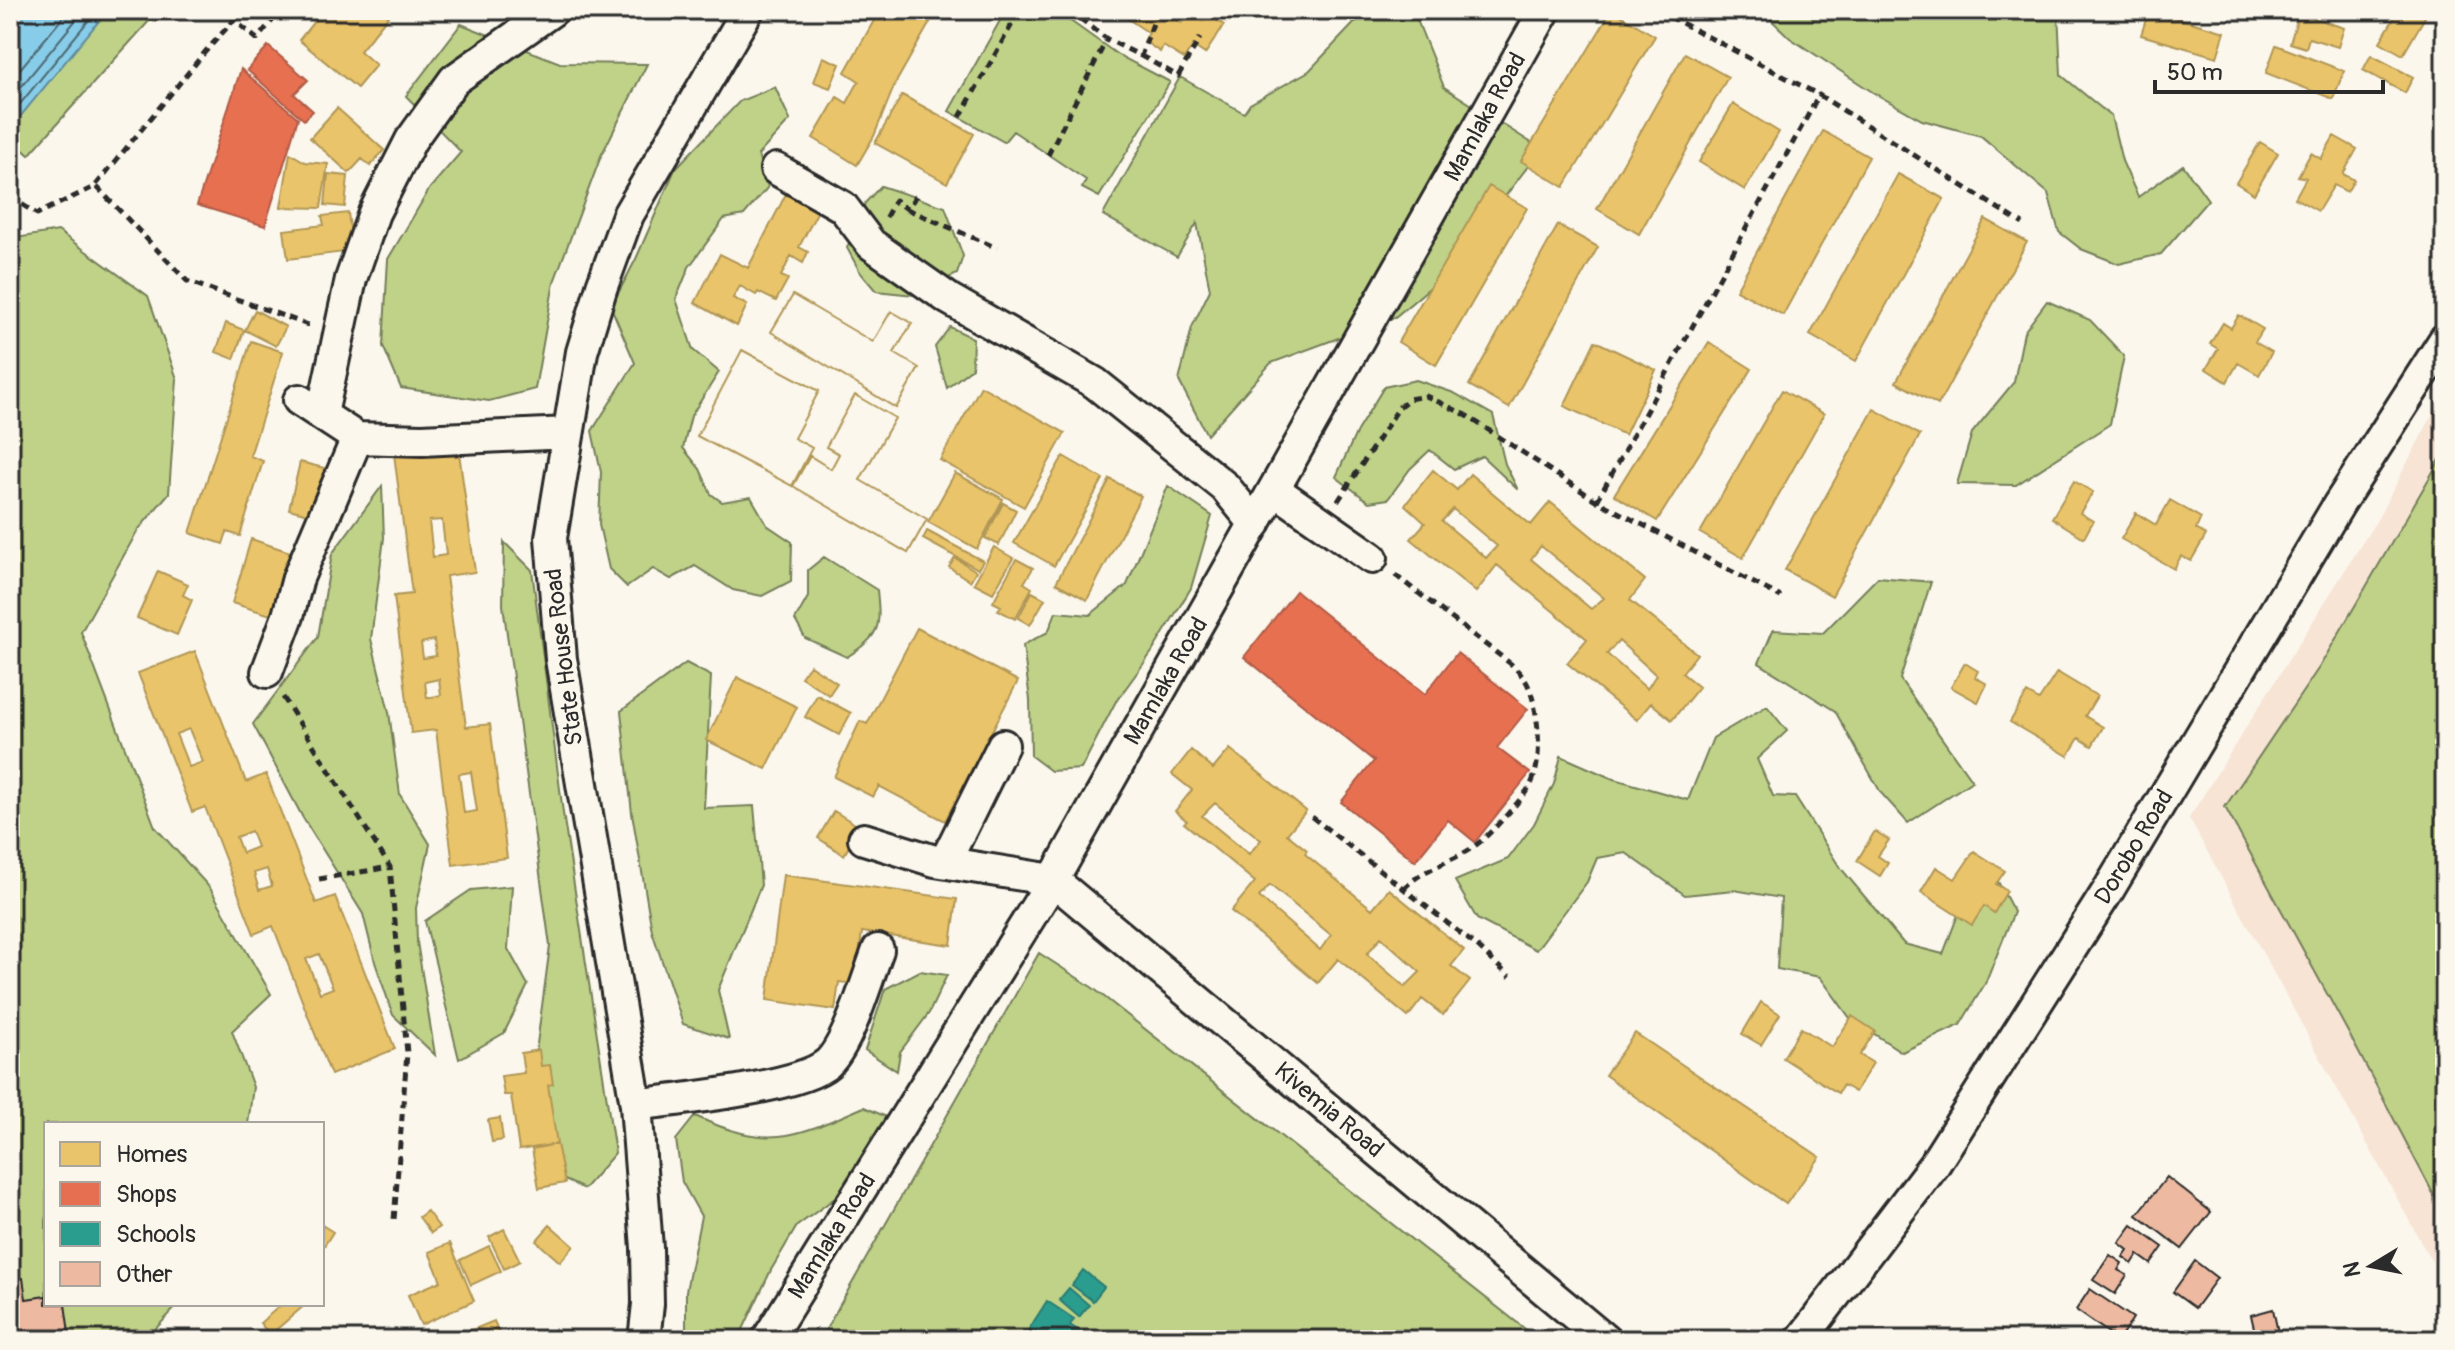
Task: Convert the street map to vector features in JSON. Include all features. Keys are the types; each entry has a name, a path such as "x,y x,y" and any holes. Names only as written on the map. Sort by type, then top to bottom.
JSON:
{"street":[{"path":"553,10 454,80 411,140 374,213 351,279 337,338 311,407 357,438 422,440 568,433"},
{"name":"State House Road","path":"644,1340 648,1304 647,1248 636,1105 561,659 551,538 582,352 628,215 748,10"},
{"name":"Mamlaka Road","path":"767,1340 1053,880 1545,10"},
{"path":"776,169 843,207 871,244 949,299 1095,383 1225,487 1255,524"},
{"name":"Dorobo Road","path":"1801,1340 1934,1165 2109,889 2339,504 2445,339"},
{"path":"267,672 288,616 298,578 357,438"},
{"path":"1275,490 1372,558"},
{"path":"945,862 1003,745"},
{"path":"864,839 945,862 1053,880"},
{"name":"Kivemia Road","path":"1053,880 1605,1340"},
{"path":"636,1105 782,1082 807,1075 827,1063 841,1046 878,950"}],"path":[{"path":"10,197 37,214 96,186 234,20 257,39 281,10"},
{"path":"960,117 1020,10"},
{"path":"1069,10 1107,39 1178,76 1200,38"},
{"path":"1141,56 1158,10"},
{"path":"1657,10 1819,95 2023,224"},
{"path":"1048,155 1107,39"},
{"path":"1597,501 1819,95"},
{"path":"96,186 187,281 337,338"},
{"path":"907,209 919,192"},
{"path":"871,244 895,200 907,209 997,248"},
{"path":"1324,524 1400,406 1409,399 1426,396 1464,414 1597,501 1781,597"},
{"path":"1372,558 1511,664 1529,689 1538,739 1539,764 1530,786 1478,845 1411,880 1403,890"},
{"path":"267,672 390,867 407,1053 394,1220"},
{"path":"1312,817 1478,947 1510,977"},
{"path":"319,879 390,867"}],"shaded area":[{"path":"2445,391 2445,1286 2189,818 2378,518"}],"green space":[{"path":"10,10 159,10 29,155 10,138"},
{"path":"1006,10 1055,10 1118,55 1170,82 1099,197 1082,188 1086,180 1013,131 1004,142 949,111"},
{"path":"1413,10 1444,87 1541,149 1476,235 1434,284 1395,317 1271,363 1207,435 1179,381 1192,327 1210,290 1197,223 1177,257 1103,215 1180,77 1244,113 1250,104 1309,71 1360,17"},
{"path":"1761,10 2058,10 2061,75 2111,116 2122,161 2138,197 2183,165 2208,200 2161,254 2119,264 2081,249 2059,232 2048,193 1981,136 1922,120 1874,93 1790,38"},
{"path":"461,24 560,63 647,64 601,156 554,282 535,389 489,401 401,388 383,346 388,259 430,188 461,152 406,96"},
{"path":"775,87 790,120 758,155 768,187 744,215 724,219 689,267 676,299 693,350 719,372 691,416 683,448 700,469 711,494 722,502 751,497 767,525 792,542 791,581 762,596 733,590 695,566 671,579 653,569 627,587 609,569 599,525 601,472 592,431 635,363 611,307 636,259 675,169 740,101"},
{"path":"881,186 945,207 963,256 957,274 914,295 876,291 860,272 847,248 865,203"},
{"path":"58,231 148,296 177,379 169,493 138,530 81,632 155,827 210,888 271,994 232,1031 253,1087 248,1122 44,1122 44,1306 177,1306 145,1340 10,1340 10,239"},
{"path":"2047,301 2090,320 2124,356 2110,424 2016,485 1957,484 1972,433 2014,382 2024,332"},
{"path":"950,327 973,338 972,368 947,388 935,347"},
{"path":"1416,380 1454,393 1493,415 1505,464 1518,490 1482,456 1454,469 1430,450 1410,469 1388,499 1369,502 1336,477 1357,431 1384,387"},
{"path":"2445,451 2445,1216 2225,807 2320,666"},
{"path":"382,486 384,538 371,639 389,712 400,795 430,844 416,908 417,942 435,1055 393,1015 363,914 303,818 253,724 318,637 332,554"},
{"path":"1168,486 1212,516 1191,588 1152,652 1115,703 1081,769 1051,771 1031,756 1030,700 1023,645 1048,632 1056,612 1090,615 1127,585"},
{"path":"504,542 532,570 563,813 615,1153 584,1189 537,1167 535,1059 550,946 503,605"},
{"path":"824,557 877,590 879,614 876,630 866,643 847,657 805,638 795,620 808,597 808,570"},
{"path":"1878,577 1931,582 1900,679 1972,781 1908,823 1881,793 1835,711 1759,663 1773,630 1823,633"},
{"path":"686,663 711,676 704,808 754,806 761,885 718,990 729,1039 683,1024 652,931 632,813 621,711"},
{"path":"1767,706 1787,731 1757,759 1773,796 1795,797 1839,866 1904,944 1943,954 1961,907 1993,872 2014,912 1986,982 1960,1025 1902,1052 1850,1018 1820,977 1777,969 1781,898 1734,890 1685,895 1626,853 1597,858 1587,882 1536,950 1477,919 1455,881 1508,859 1534,824 1554,784 1561,756 1611,778 1688,800 1713,738"},
{"path":"512,886 508,949 528,985 504,1033 459,1059 425,921 471,890"},
{"path":"1039,953 1093,988 1539,1340 820,1340"},
{"path":"920,971 947,975 929,1013 900,1052 897,1071 865,1050 885,989"},
{"path":"864,1107 891,1119 854,1184 797,1226 771,1270 738,1340 686,1340 686,1291 701,1216 682,1182 676,1140 695,1116 743,1133 781,1136 818,1126"}],"water":[{"path":"10,10 108,10 19,118 10,110"}],"building: Homes":[{"path":"323,10 393,10 360,51 376,65 357,88 299,40"},
{"path":"880,10 937,10 895,84 874,136 857,165 813,138 837,97 847,103 859,81 845,72"},
{"path":"1125,10 1201,10 1224,25 1205,54 1193,46 1184,59 1163,46 1160,52 1144,41 1149,33 1122,15"},
{"path":"1169,10 1236,10 1226,22 1216,13 1203,21 1193,14 1181,23"},
{"path":"1612,10 1655,36 1564,187 1521,161"},
{"path":"2149,10 2225,32 2217,57 2141,35"},
{"path":"2399,10 2429,10 2403,55 2380,42"},
{"path":"2299,13 2344,28 2338,47 2309,38 2306,48 2290,43"},
{"path":"2276,45 2344,71 2333,99 2266,73"},
{"path":"1685,53 1728,77 1639,234 1597,209"},
{"path":"2371,55 2413,77 2405,93 2363,70"},
{"path":"823,57 840,64 830,88 814,82"},
{"path":"902,95 974,134 947,183 875,143"},
{"path":"1733,104 1779,132 1745,190 1699,162"},
{"path":"337,108 384,150 370,166 362,159 349,173 310,138"},
{"path":"1823,131 1869,157 1783,315 1736,290"},
{"path":"2334,136 2357,149 2343,174 2354,180 2347,192 2334,185 2318,211 2295,198 2306,178 2298,176 2311,153 2321,159"},
{"path":"2260,142 2278,153 2254,194 2236,183"},
{"path":"290,153 305,162 328,164 321,208 281,207"},
{"path":"328,174 348,176 345,207 325,205"},
{"path":"1898,174 1944,199 1856,361 1810,335"},
{"path":"1489,186 1527,208 1436,365 1398,342"},
{"path":"789,188 821,205 799,247 808,252 803,263 791,256 781,276 788,279 776,301 740,286 733,298 747,305 737,326 695,303 720,254 748,268"},
{"path":"348,213 353,251 288,259 284,230 324,225 322,216"},
{"path":"1985,219 2027,242 1938,405 1896,382"},
{"path":"1558,225 1598,247 1509,408 1469,385"},
{"path":"793,295 873,342 891,311 912,323 894,353 919,368 896,408 771,332"},
{"path":"793,295 873,342 891,311 912,323 894,353 919,368 896,408 771,332"},
{"path":"255,310 286,327 276,346 245,330"},
{"path":"2239,315 2263,329 2255,342 2272,352 2259,375 2238,363 2227,382 2206,369 2218,349 2210,344 2223,323 2231,328"},
{"path":"226,323 244,330 234,359 216,352"},
{"path":"251,341 283,352 250,456 263,461 240,536 227,532 223,544 190,533"},
{"path":"1595,341 1656,370 1625,435 1564,406"},
{"path":"1709,342 1752,369 1657,521 1614,495"},
{"path":"742,350 819,391 794,438 812,448 792,486 697,436"},
{"path":"742,350 819,391 794,438 812,448 792,486 697,436"},
{"path":"981,386 1065,433 1024,507 940,460"},
{"path":"1782,390 1824,414 1743,558 1700,533"},
{"path":"855,395 895,418 860,480 927,519 908,553 793,486 810,456 831,469 839,454 826,447"},
{"path":"855,395 895,418 860,480 927,519 908,553 793,486 810,456 831,469 839,454 826,447"},
{"path":"1874,409 1920,435 1832,596 1785,570"},
{"path":"458,445 475,572 446,576 466,727 490,724 507,858 453,865 436,730 411,733 394,596 412,594 394,454","holes":["442,520 446,555 433,557 429,521","434,640 436,656 423,658 421,643","439,679 441,695 427,698 425,682","471,772 477,811 464,813 459,774"]},
{"path":"1063,456 1103,479 1054,566 1014,543"},
{"path":"300,462 328,469 316,516 289,509"},
{"path":"1433,470 1457,490 1470,474 1531,525 1550,502 1645,580 1630,600 1697,654 1682,673 1699,687 1672,720 1651,703 1637,720 1567,663 1587,639 1497,565 1476,592 1411,539 1425,523 1405,505","holes":["1453,509 1497,546 1486,558 1442,521","1541,546 1604,598 1591,609 1531,559","1619,641 1656,675 1647,689 1607,654"]},
{"path":"955,473 1003,499 977,549 928,522"},
{"path":"1110,479 1141,496 1087,600 1056,583"},
{"path":"2074,481 2093,492 2080,513 2093,521 2084,538 2052,518"},
{"path":"2170,500 2201,518 2196,529 2206,535 2191,561 2181,556 2174,569 2121,539 2136,513 2156,525"},
{"path":"1003,503 1016,510 999,545 985,538"},
{"path":"927,531 983,561 978,569 923,539"},
{"path":"251,539 293,553 274,616 232,603"},
{"path":"994,547 1013,558 993,593 974,583"},
{"path":"955,558 976,571 970,581 949,567"},
{"path":"1016,559 1033,568 1024,583 1032,588 1015,619 998,610 1001,606 993,602"},
{"path":"158,571 188,584 183,595 192,600 177,635 137,618"},
{"path":"1032,592 1045,599 1030,625 1018,618"},
{"path":"917,628 1018,681 945,821 879,786 873,797 834,777 860,721 867,724"},
{"path":"195,651 246,782 266,774 316,903 335,896 395,1049 331,1075 273,926 254,934 205,807 192,812 138,673","holes":["189,729 203,762 189,767 176,734","251,831 257,847 242,853 236,837","267,869 272,886 259,890 254,873","319,954 333,988 320,993 306,959"]},
{"path":"1965,663 1978,671 1975,677 1987,684 1978,702 1951,687"},
{"path":"810,665 837,683 829,695 801,677"},
{"path":"2057,672 2097,696 2085,716 2103,727 2092,746 2079,738 2068,756 2010,722 2027,693 2039,700"},
{"path":"737,677 797,707 766,769 706,740"},
{"path":"817,695 851,713 839,735 805,717"},
{"path":"1230,749 1306,811 1287,834 1307,850 1305,854 1372,909 1389,889 1464,950 1451,966 1470,981 1443,1015 1422,999 1408,1017 1338,959 1318,983 1231,911 1255,882 1184,823 1187,821 1175,811 1192,790 1172,774 1191,750 1213,769","holes":["1215,803 1261,840 1249,854 1202,816","1270,885 1331,935 1320,950 1259,897","1381,937 1420,972 1405,987 1367,954"]},
{"path":"834,811 860,827 844,855 818,838"},
{"path":"1875,831 1889,840 1878,856 1888,863 1880,876 1857,861"},
{"path":"1974,851 2005,871 1996,884 2007,891 1994,913 1984,906 1972,925 1921,892 1936,867 1955,879"},
{"path":"783,875 957,899 951,945 862,932 855,984 839,982 835,1010 767,1000"},
{"path":"1761,1002 1780,1014 1761,1045 1742,1034"},
{"path":"1852,1016 1875,1031 1860,1055 1873,1063 1855,1092 1843,1085 1838,1093 1783,1058 1801,1028 1832,1047"},
{"path":"1635,1033 1820,1157 1786,1204 1605,1075"},
{"path":"539,1050 541,1066 550,1065 553,1084 548,1085 557,1144 519,1150 511,1095 504,1095 501,1076 524,1073 521,1053"},
{"path":"500,1118 503,1140 492,1142 488,1120"},
{"path":"557,1144 565,1183 539,1188 532,1149"},
{"path":"427,1211 439,1227 431,1233 419,1217"},
{"path":"550,1225 574,1246 560,1262 536,1241"},
{"path":"324,1226 333,1232 324,1246"},
{"path":"504,1229 520,1261 504,1269 489,1237"},
{"path":"450,1243 474,1301 421,1325 408,1295 441,1281 429,1252"},
{"path":"489,1246 501,1271 471,1285 460,1260"},
{"path":"280,1306 304,1306 270,1335 260,1323"},
{"path":"494,1321 502,1340 471,1340 467,1332"}],"building: Shops":[{"path":"268,46 308,80 294,94 313,111 304,120 247,70"},
{"path":"241,69 298,118 265,226 197,205"},
{"path":"1296,591 1425,694 1457,653 1528,709 1497,748 1530,773 1475,842 1448,820 1415,861 1341,802 1374,761 1244,657"}],"building: Schools":[{"path":"1083,1270 1104,1287 1093,1301 1072,1285"},
{"path":"1069,1288 1089,1305 1079,1317 1059,1300"},
{"path":"1047,1301 1074,1319 1070,1325 1093,1340 1022,1340"}],"building: Other":[{"path":"2167,1177 2211,1212 2182,1249 2137,1215"},
{"path":"2132,1225 2163,1247 2151,1264 2138,1255 2132,1264 2123,1257 2128,1250 2119,1243"},
{"path":"2110,1255 2122,1263 2118,1270 2127,1275 2115,1294 2093,1280"},
{"path":"2195,1261 2217,1278 2195,1308 2173,1292"},
{"path":"23,1278 26,1299 44,1296 44,1306 65,1306 70,1340 10,1340 10,1280"},
{"path":"2090,1289 2133,1318 2119,1340 2076,1310"},
{"path":"2273,1309 2278,1332 2256,1337 2251,1315"}]}
